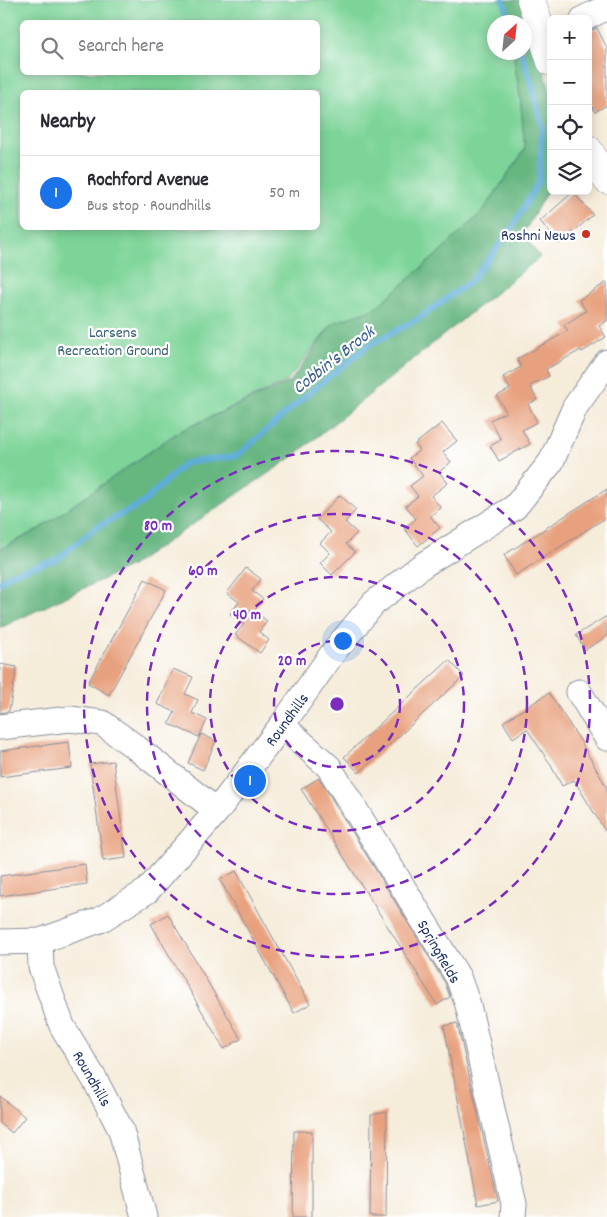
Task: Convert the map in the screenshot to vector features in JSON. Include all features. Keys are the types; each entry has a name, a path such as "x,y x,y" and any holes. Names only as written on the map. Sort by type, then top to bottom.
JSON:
{"street":[{"path":"531,0 547,42"},
{"path":"591,15 607,7"},
{"path":"589,150 607,180"},
{"name":"Roundhills","path":"0,942 40,941 100,920 147,891 217,811 282,725 335,650 374,603 423,565 516,507 551,462 575,407 607,362"},
{"path":"579,692 607,738"},
{"path":"0,727 70,719 102,723 217,811"},
{"name":"Springfields","path":"282,725 329,766 458,977 468,1005 512,1195 514,1204 513,1217"},
{"name":"Roundhills","path":"40,941 41,967 62,1026 95,1080 121,1130 144,1217"}],"green space":[{"name":"Larsens Recreation Ground","path":"0,0 502,0 507,15 487,15 487,60 514,60 525,149 483,211 439,253 374,309 333,323 286,382 178,432 39,529 0,549"},
{"path":"502,0 521,0 526,15 507,15"},
{"path":"532,34 547,81 547,192 523,234 540,257 291,458 131,566 0,628 0,550 39,529 178,432 290,382 333,323 374,309 439,253 483,211 525,149 514,60 532,60"}],"building":[{"path":"597,28 607,48 607,105 595,112 592,106 592,30"},
{"path":"570,195 576,195 593,215 559,244 540,221"},
{"path":"607,282 607,321 599,326 606,337 582,352 581,350 546,369 549,376 530,386 537,400 528,404 537,422 522,430 530,444 499,461 490,446 501,440 490,420 506,412 497,396 510,389 503,377 521,367 517,359 568,331 564,325 586,311 579,300"},
{"path":"442,423 457,441 443,452 451,462 439,472 448,483 431,496 441,508 430,516 440,528 418,546 404,528 416,519 406,506 418,496 410,486 423,476 409,458 420,450 415,444"},
{"path":"607,489 607,517 516,575 504,555"},
{"path":"340,495 356,510 345,522 357,533 346,544 355,552 332,575 320,563 330,553 320,543 331,532 317,519"},
{"path":"246,568 261,579 252,591 263,599 254,611 267,621 259,632 269,640 260,653 235,635 244,624 230,614 239,602 227,593"},
{"path":"145,579 166,590 109,695 88,683"},
{"path":"607,616 607,636 585,650 576,635"},
{"path":"449,660 464,676 359,773 344,757"},
{"path":"0,664 17,667 9,711 0,713"},
{"path":"173,669 193,677 185,694 198,700 192,713 207,720 199,737 169,724 175,712 157,704"},
{"path":"549,693 581,742 607,788 607,834 574,780 562,786 527,729 513,738 503,722"},
{"path":"201,734 216,741 203,770 188,763"},
{"path":"69,742 72,768 0,777 0,751"},
{"path":"113,761 126,858 103,861 90,764"},
{"path":"319,778 445,983 450,997 437,1005 301,789"},
{"path":"85,864 87,884 0,896 0,876"},
{"path":"236,871 310,1004 294,1013 220,880"},
{"path":"168,914 241,1039 224,1049 151,924"},
{"path":"457,1023 498,1201 478,1205 444,1026"},
{"path":"0,1096 25,1117 12,1133 0,1123"},
{"path":"387,1112 386,1217 370,1217 371,1115"},
{"path":"294,1131 312,1131 312,1217 293,1217"}],"waterway":[{"name":"Cobbin's Brook","path":"503,0 508,15"},
{"name":"Cobbin's Brook","path":"0,582 13,573 58,559 95,528 143,503 185,463 237,456 309,393 369,345 418,319 471,281 509,233 539,181 542,126 524,60"}],"place":[{"name":"Roshni News","path":"586,234"},
{"name":"Rochford Avenue","path":"250,781"}]}
